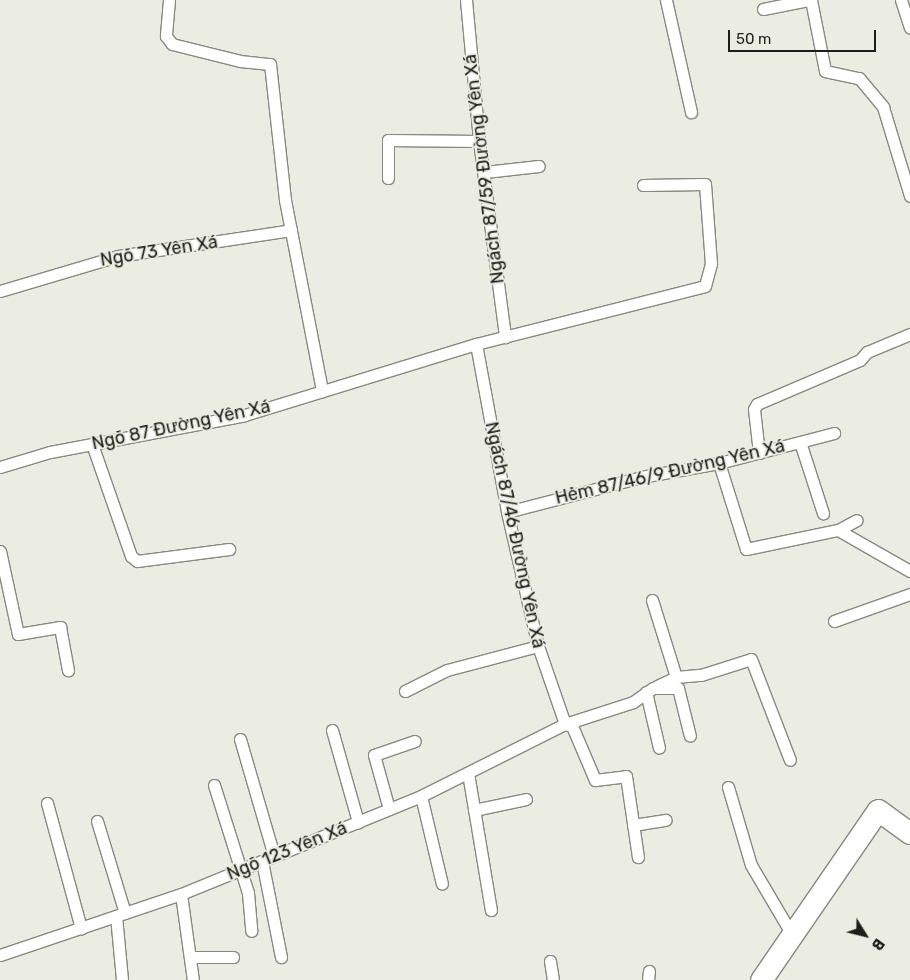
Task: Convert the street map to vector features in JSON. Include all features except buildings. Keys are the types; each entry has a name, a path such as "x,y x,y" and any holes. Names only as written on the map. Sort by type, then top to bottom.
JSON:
{"street":[{"path":"761,980 791,933 878,810 910,833"}],"lane":[{"path":"168,0 166,36 172,44 240,60 270,64 291,230 322,391"},
{"name":"Ngách 87/59 Đường Yên Xá","path":"466,0 480,141 505,337"},
{"path":"666,0 691,112"},
{"path":"763,9 809,0 825,71 859,78 883,107 910,196"},
{"path":"901,0 910,28"},
{"path":"388,178 388,140 480,141"},
{"path":"484,172 538,166"},
{"name":"Ngõ 87 Đường Yên Xá","path":"0,467 92,444 245,415 476,344 706,286 711,264 705,184 643,185"},
{"name":"Ngõ 73 Yên Xá","path":"0,291 118,256 291,230"},
{"path":"759,453 754,410 756,404 860,360 867,352 910,334"},
{"name":"Ngách 87/46 Đường Yên Xá","path":"476,344 507,512 538,646 565,724 572,726 595,780 626,776 638,857"},
{"name":"Hẻm 87/46/9 Đường Yên Xá","path":"507,512 640,477 719,463 834,433"},
{"path":"800,442 823,513"},
{"path":"92,444 131,556 137,560 229,549"},
{"path":"719,463 746,549 838,530 857,520"},
{"path":"838,530 910,571"},
{"path":"0,551 18,634 60,627 68,670"},
{"path":"834,621 910,594"},
{"path":"652,600 676,677"},
{"path":"405,691 447,670 538,646"},
{"path":"650,690 676,677 701,674 751,660 790,760"},
{"path":"650,690 678,688 690,736"},
{"path":"650,690 659,748"},
{"name":"Ngõ 123 Yên Xá","path":"0,955 181,894 241,870 421,796 565,724 633,702 650,690"},
{"path":"332,730 358,822"},
{"path":"240,739 274,856"},
{"path":"389,809 374,755 415,741"},
{"path":"468,773 491,910"},
{"path":"214,785 248,893 251,931"},
{"path":"728,787 751,866 791,933"},
{"path":"421,796 442,884"},
{"path":"474,810 526,799"},
{"path":"47,803 81,928"},
{"path":"633,825 666,820"},
{"path":"97,821 121,914 122,980"},
{"path":"262,861 281,956"},
{"path":"181,894 192,957 193,980"},
{"path":"192,957 233,957"},
{"path":"550,961 553,980"}]}
